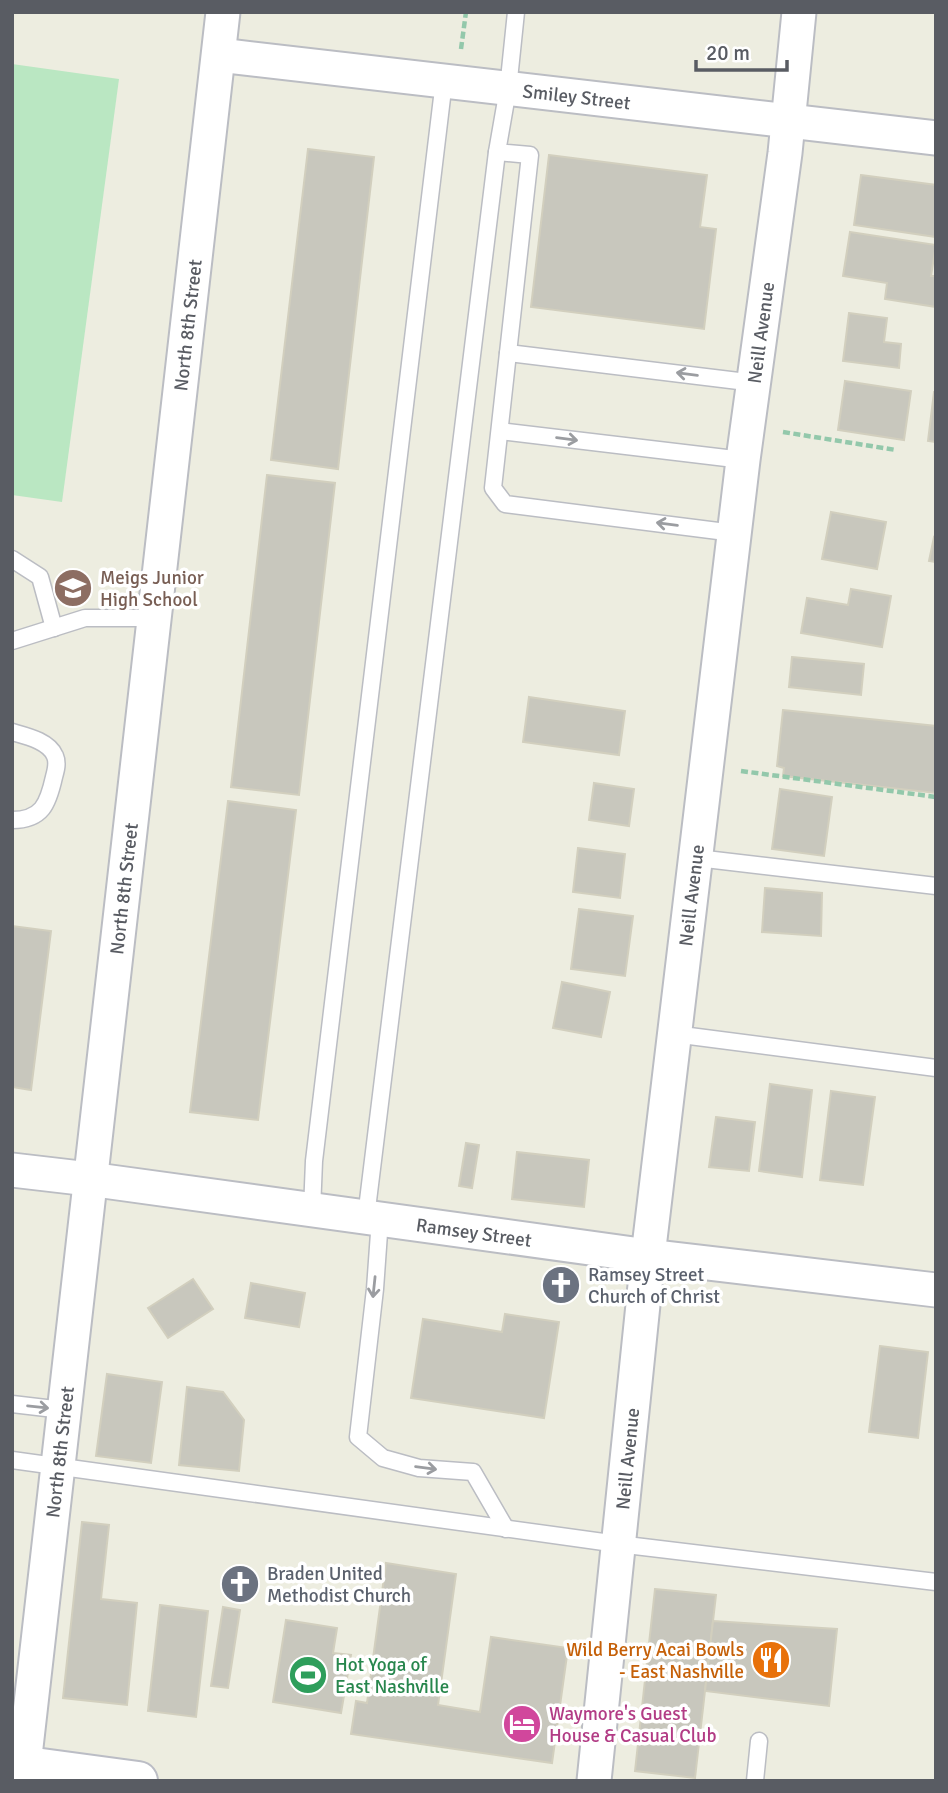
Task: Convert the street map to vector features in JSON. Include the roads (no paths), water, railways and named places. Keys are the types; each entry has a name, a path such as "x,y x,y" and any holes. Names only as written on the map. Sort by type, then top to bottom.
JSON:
{"main road":[{"path":"18,1765 138,1781"}],"street":[{"name":"North 8th Street","path":"18,1765 57,1466 223,12"},
{"name":"Neill Avenue","path":"594,1781 648,1256 799,12"},
{"name":"Smiley Street","path":"219,55 936,138"},
{"name":"Ramsey Street","path":"12,1170 648,1256 936,1290"}],"lane":[{"path":"506,1529 473,1472 419,1468 383,1458 358,1437 373,1218 497,152 508,89 516,12"},
{"path":"312,1210 315,1147 444,81"},
{"path":"497,152 530,155 493,488 505,504 734,533"},
{"path":"508,352 755,383"},
{"path":"500,431 743,460"},
{"path":"12,559 40,577 54,628"},
{"path":"12,641 85,618 154,618"},
{"path":"12,732 43,743 55,753 57,764 51,792 44,807 26,820 12,820"},
{"path":"696,858 936,886"},
{"path":"674,1034 936,1068"},
{"path":"12,1404 63,1410"},
{"path":"12,1461 618,1544 936,1581"},
{"path":"755,1781 759,1741"}],"place":[{"name":"Meigs Junior High School","path":"73,588"},
{"name":"Ramsey Street Church of Christ","path":"561,1285"},
{"name":"Braden United Methodist Church","path":"240,1584"},
{"name":"Wild Berry Acai Bowls - East Nashville","path":"771,1660"},
{"name":"Hot Yoga of East Nashville","path":"308,1675"},
{"name":"Waymore's Guest House & Casual Club","path":"522,1724"}]}
